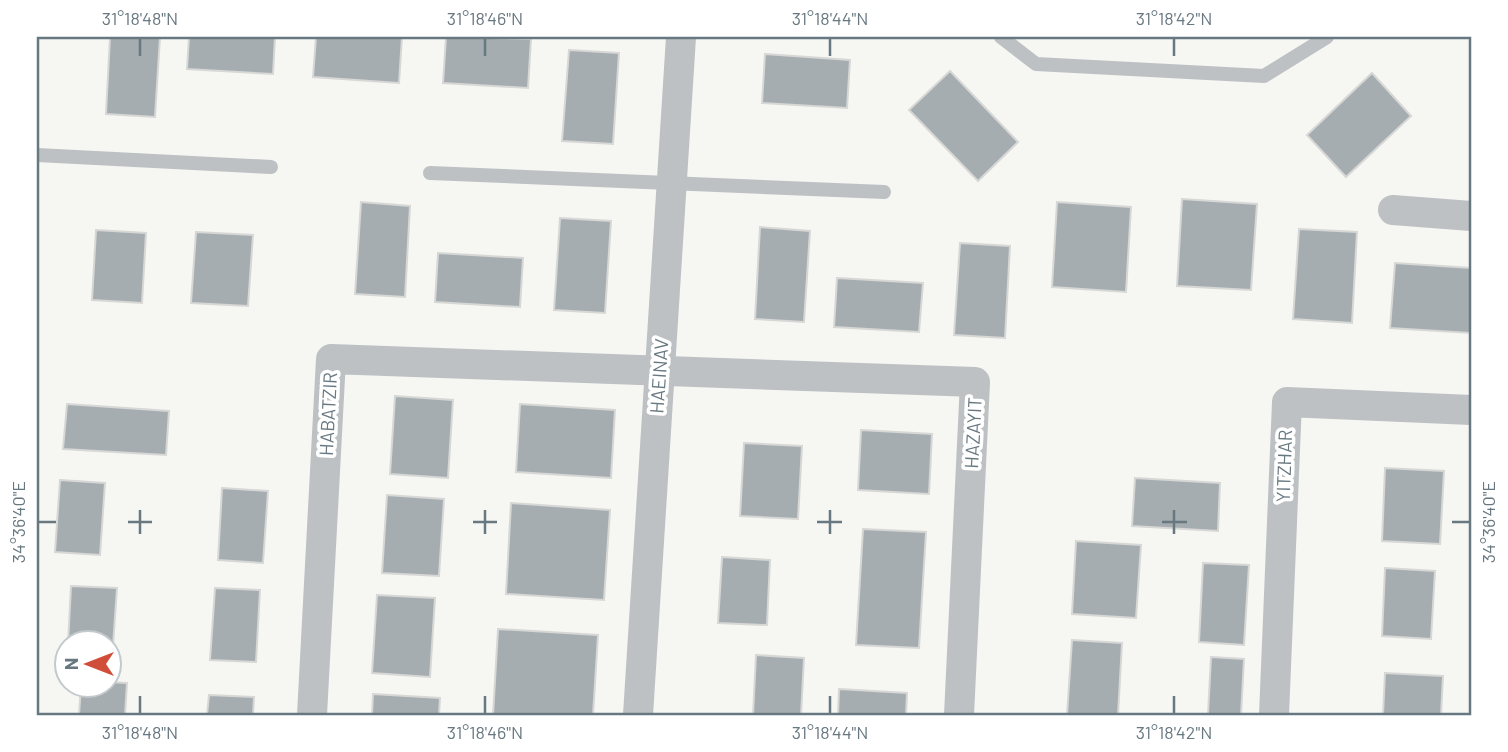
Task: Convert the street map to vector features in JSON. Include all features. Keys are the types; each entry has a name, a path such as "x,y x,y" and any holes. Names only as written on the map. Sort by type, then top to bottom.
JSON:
{"street":[{"name":"HAEINAV","path":"638,715 681,37"},
{"path":"1393,210 1471,216"},
{"name":"HABATZIR","path":"312,715 331,359 660,371"},
{"name":"HAZAYIT","path":"660,371 975,382 959,715"},
{"name":"YITZHAR","path":"1274,715 1287,402 1471,410"}],"lane":[{"path":"1001,37 1036,64 1264,76 1327,37"},
{"path":"37,156 271,167"},
{"path":"430,173 884,192"}],"building":[{"path":"110,37 160,37 155,117 106,114"},
{"path":"189,37 275,37 273,74 187,69"},
{"path":"316,37 402,37 399,83 313,77"},
{"path":"446,37 531,39 528,88 443,83"},
{"path":"569,50 619,53 613,144 562,141"},
{"path":"765,54 850,60 847,108 762,103"},
{"path":"950,71 1018,142 978,181 909,110"},
{"path":"1372,73 1411,116 1346,177 1307,135"},
{"path":"1182,199 1257,204 1251,290 1177,286"},
{"path":"361,202 410,206 405,297 355,294"},
{"path":"1057,202 1131,207 1126,292 1052,287"},
{"path":"560,218 611,221 605,313 554,310"},
{"path":"760,227 810,231 804,322 755,319"},
{"path":"1299,229 1357,232 1352,323 1293,319"},
{"path":"96,230 146,233 142,303 92,300"},
{"path":"196,232 253,235 248,306 191,303"},
{"path":"960,243 1010,246 1005,338 954,335"},
{"path":"438,253 523,258 520,307 435,302"},
{"path":"1395,263 1471,268 1471,333 1390,328"},
{"path":"837,278 923,283 919,332 834,327"},
{"path":"395,396 453,400 448,478 390,474"},
{"path":"67,404 169,411 166,455 63,449"},
{"path":"520,404 615,410 611,478 516,472"},
{"path":"861,430 932,434 929,494 858,490"},
{"path":"744,443 802,446 798,519 740,516"},
{"path":"1385,468 1444,471 1440,544 1382,541"},
{"path":"1135,478 1220,483 1218,531 1132,526"},
{"path":"60,480 105,483 100,555 55,552"},
{"path":"222,488 268,491 263,563 218,560"},
{"path":"387,495 444,499 439,576 382,573"},
{"path":"511,503 610,510 604,600 506,594"},
{"path":"863,529 926,532 919,648 856,645"},
{"path":"1076,541 1141,545 1136,618 1072,614"},
{"path":"722,557 770,560 767,625 718,623"},
{"path":"1203,563 1249,565 1244,645 1199,642"},
{"path":"1385,568 1435,571 1431,639 1382,636"},
{"path":"71,586 117,588 114,630 69,630"},
{"path":"215,588 260,590 256,662 210,660"},
{"path":"377,595 435,598 430,677 372,673"},
{"path":"498,629 598,635 593,715 493,715"},
{"path":"1072,640 1122,643 1118,715 1067,715"},
{"path":"756,655 804,658 801,715 753,715"},
{"path":"1211,657 1244,659 1241,715 1208,714"},
{"path":"1385,673 1443,676 1441,715 1383,715"},
{"path":"122,683 127,683 125,715 79,715 80,700 122,700"},
{"path":"839,689 907,693 906,715 838,715"},
{"path":"373,694 440,698 439,715 372,715"},
{"path":"209,695 254,697 253,715 207,715"}]}
